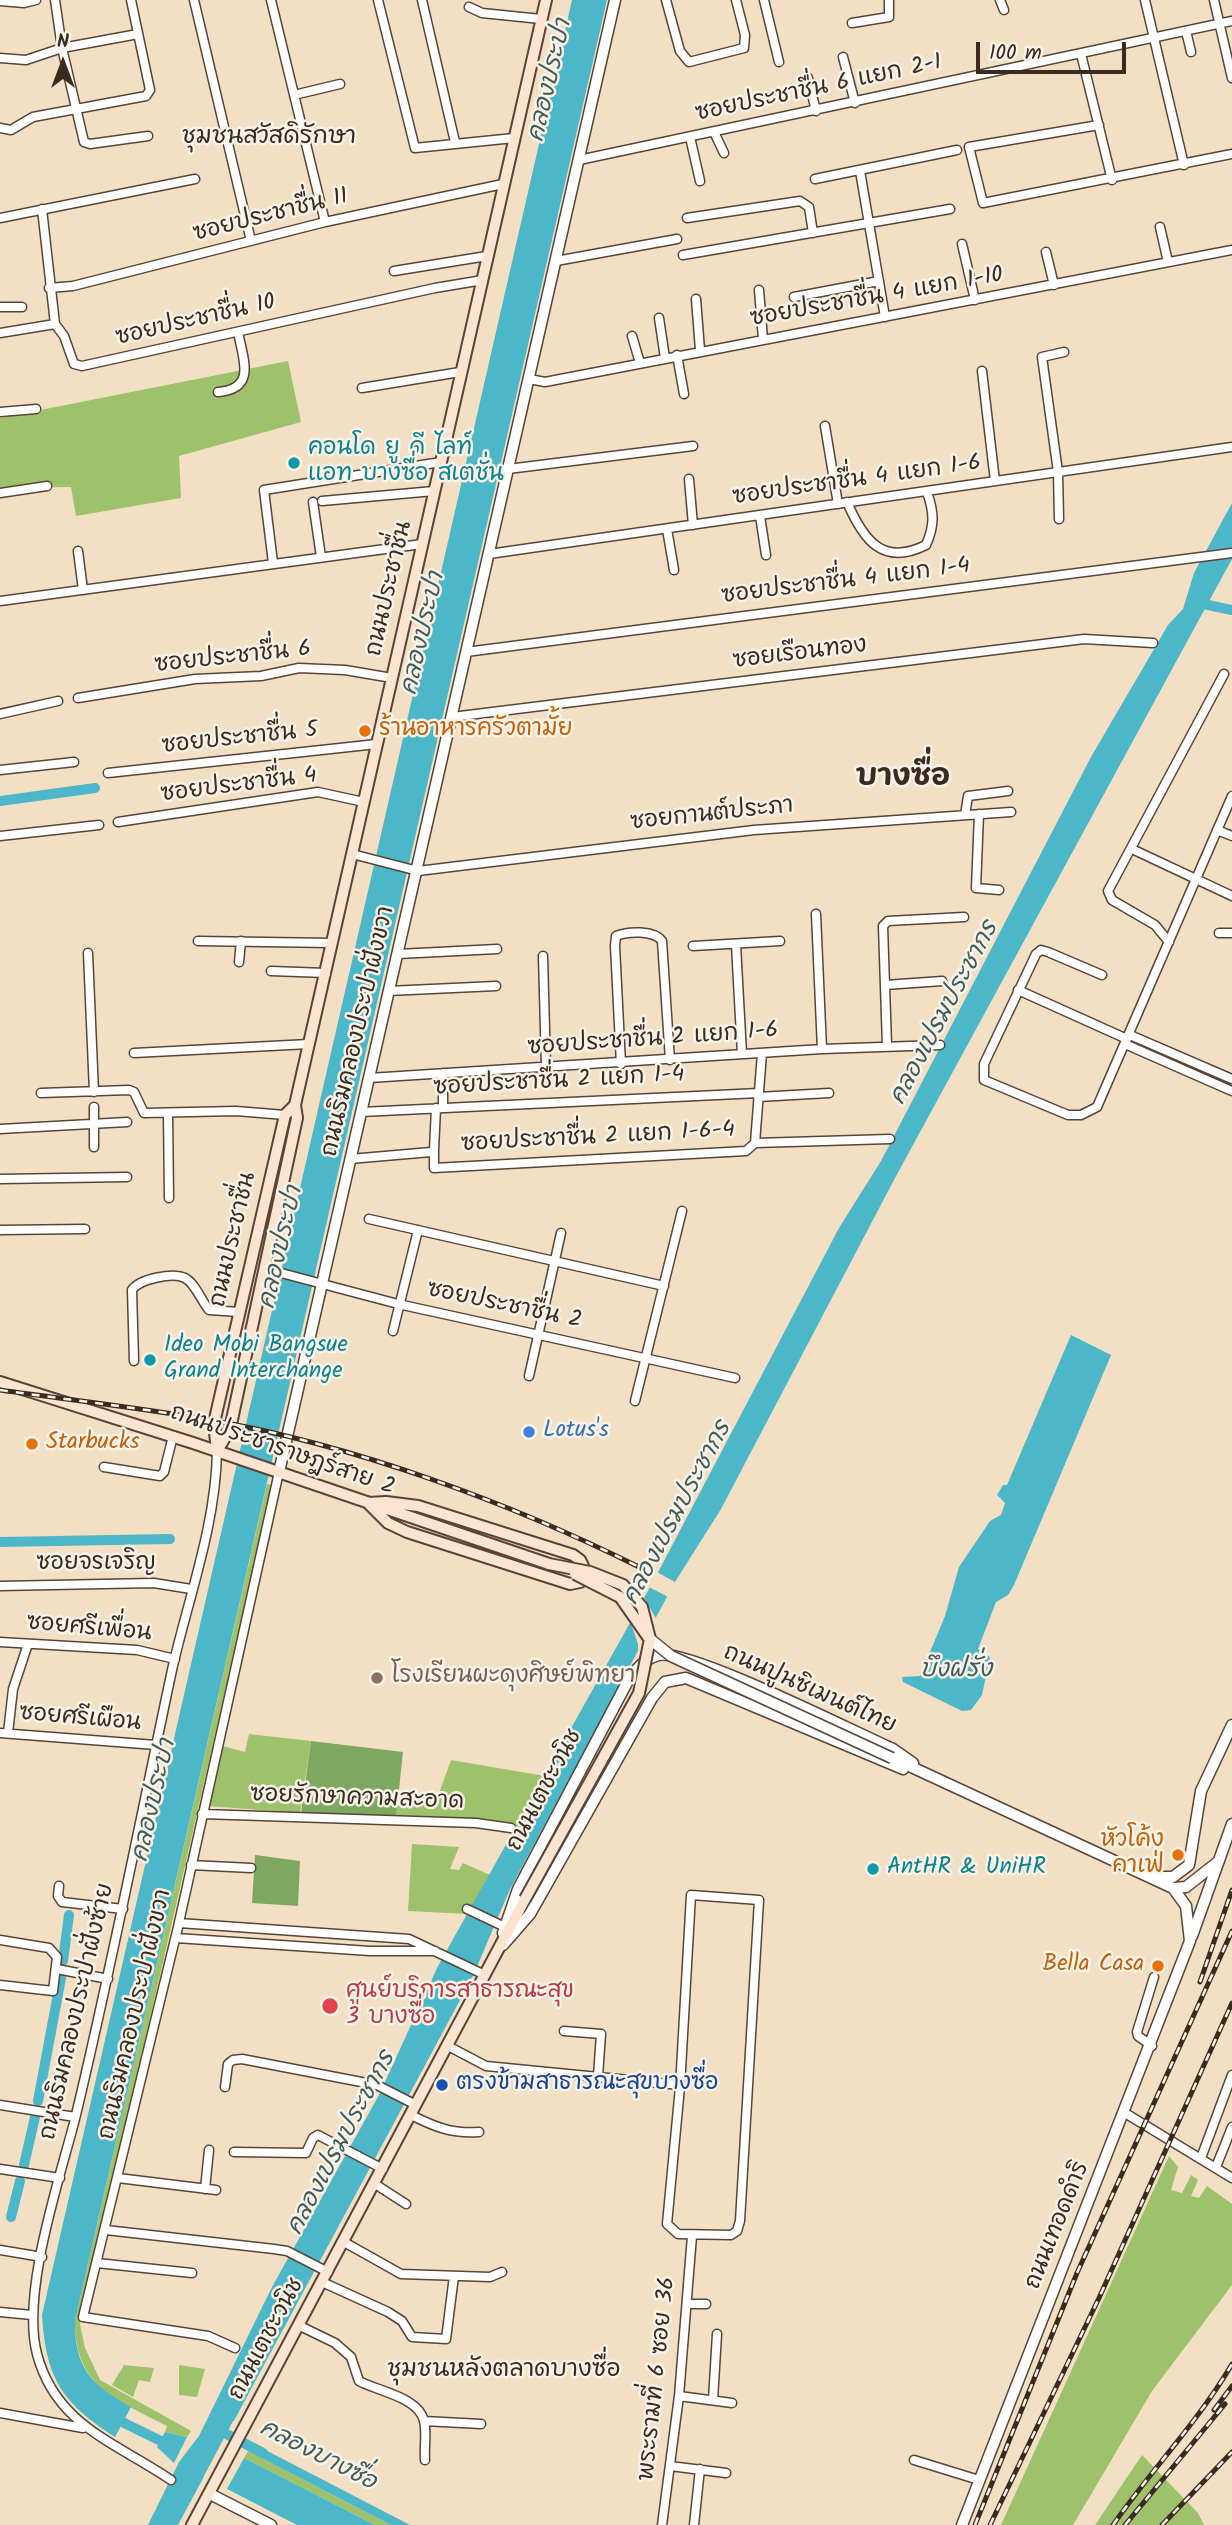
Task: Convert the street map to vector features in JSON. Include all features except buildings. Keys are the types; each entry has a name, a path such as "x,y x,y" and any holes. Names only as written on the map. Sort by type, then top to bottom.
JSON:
{"main road":[{"name":"ถนนประชาชื่น","path":"216,1451 230,1429 271,1271 297,1118 295,1105 546,0"},
{"path":"285,1115 295,1105"},
{"name":"ถนนประชาชื่น","path":"216,1451 214,1423 285,1115"},
{"name":"ถนนประชาราษฎร์สาย 2","path":"0,1382 173,1436 550,1564 606,1587 620,1597 650,1639"},
{"path":"368,1503 418,1506 573,1555 583,1566 583,1574 580,1582 570,1584 407,1532 388,1523 368,1503"},
{"name":"ถนนเตชะวนิช","path":"192,2525 376,2183 378,2166 448,2046 481,1973 497,1952 639,1693 650,1639"}],"street":[{"path":"0,1 24,4 36,0"},
{"path":"55,0 62,48 82,137 90,144 148,136"},
{"path":"0,128 11,130 33,117 146,96 150,90 131,0"},
{"path":"205,0 194,1 251,241"},
{"path":"271,0 325,222"},
{"path":"378,0 411,144 422,149 455,142 514,138"},
{"path":"422,0 455,142"},
{"name":"ถนนริมคลองประปาฝั่งขวา","path":"235,2348 208,2336 83,2317 176,1938 276,1471 398,954 413,870 452,717 615,0"},
{"path":"666,0 680,51 688,62 744,48 745,35 736,0"},
{"path":"764,0 779,62"},
{"path":"852,23 889,17 889,0"},
{"path":"1000,0 1004,10"},
{"path":"1145,0 1184,165"},
{"path":"1214,0 1232,78"},
{"path":"469,7 482,13 541,19"},
{"name":"ซอยประชาชื่น 6 แยก 2-1","path":"579,160 1232,21"},
{"path":"1186,31 1191,52"},
{"path":"0,58 26,60 62,48 138,34"},
{"path":"1081,54 1112,180"},
{"path":"843,57 855,103"},
{"path":"808,78 816,111"},
{"path":"294,95 340,84"},
{"path":"1098,125 969,147 983,203 1112,180 1232,154"},
{"path":"714,132 724,153"},
{"path":"690,137 700,181"},
{"path":"815,179 957,150"},
{"path":"860,171 885,317"},
{"path":"0,218 195,179"},
{"name":"ซอยประชาชื่น 11","path":"49,288 73,286 325,222 503,184"},
{"path":"687,218 800,201 809,207 813,233"},
{"name":"ซอยประชาชื่น 10","path":"42,209 55,324 64,336 74,364 82,366 435,288 483,280"},
{"path":"683,254 950,209"},
{"path":"1160,227 1168,262"},
{"path":"556,261 677,239"},
{"path":"962,244 975,300"},
{"name":"ซอยประชาชื่น 4 แยก 1-10","path":"529,379 545,382 700,350 1232,250"},
{"path":"1046,252 1054,285"},
{"path":"394,271 487,256"},
{"path":"794,298 878,281"},
{"path":"759,290 762,339"},
{"path":"695,299 700,350"},
{"path":"0,307 22,307"},
{"path":"659,318 665,358"},
{"path":"0,333 55,324"},
{"path":"218,391 232,391 242,383 245,374 238,332"},
{"path":"632,336 640,363"},
{"path":"1059,519 1058,472 1042,357 1064,352"},
{"path":"677,355 684,394"},
{"path":"982,371 995,481"},
{"path":"362,388 460,372"},
{"path":"0,412 36,408"},
{"path":"825,426 838,504"},
{"path":"508,469 693,446"},
{"name":"ซอยประชาชื่น 4 แยก 1-6","path":"489,554 1232,447"},
{"path":"273,563 264,490 441,462"},
{"path":"688,479 693,525"},
{"path":"0,493 47,486"},
{"path":"321,557 318,502 434,491"},
{"path":"848,502 869,541 878,550 900,552 926,545 932,532 934,514 927,492"},
{"path":"760,516 766,555"},
{"path":"667,529 674,570"},
{"path":"0,601 422,544"},
{"path":"78,551 83,590"},
{"name":"ซอยประชาชื่น 4 แยก 1-4","path":"466,652 1232,553"},
{"name":"ซอยเรือนทอง","path":"452,717 1084,639 1153,643"},
{"name":"ซอยประชาชื่น 6","path":"78,698 195,679 261,676 299,668 345,670 392,678"},
{"path":"1169,942 1155,925 1109,896 1108,891 1224,674"},
{"path":"0,714 58,701"},
{"name":"ซอยประชาชื่น 5","path":"108,774 377,744"},
{"path":"0,770 74,762"},
{"path":"965,815 968,796 1008,791"},
{"name":"ซอยประชาชื่น 4","path":"118,822 318,792 364,802"},
{"path":"1102,975 1041,950 1036,954 984,1064 985,1080 1068,1115 1081,1115 1097,1107 1232,796"},
{"name":"ซอยกานต์ประภา","path":"352,854 413,870 754,830 1011,812"},
{"path":"979,814 976,888 999,890"},
{"path":"0,836 99,825"},
{"path":"1217,830 1232,836"},
{"path":"1132,849 1232,896"},
{"path":"816,914 822,1049"},
{"path":"887,1046 883,926 888,921 964,918"},
{"path":"621,1064 615,941 616,936 623,933 656,935 662,941 670,1060"},
{"path":"1219,933 1232,933"},
{"path":"198,942 332,943"},
{"path":"239,962 241,942"},
{"path":"693,946 780,942"},
{"path":"736,945 742,1054"},
{"path":"398,954 496,949"},
{"path":"88,953 94,1092"},
{"path":"543,956 545,1067"},
{"path":"271,971 326,972"},
{"path":"885,985 942,981"},
{"path":"388,991 496,986"},
{"path":"1018,990 1127,1039 1232,1091"},
{"path":"1127,1039 1232,1079"},
{"path":"134,1053 309,1044"},
{"name":"ซอยประชาชื่น 2 แยก 1-6","path":"369,1078 621,1064 822,1049 940,1045"},
{"name":"ซอยประชาชื่น 2 แยก 1-6-4","path":"434,1150 434,1168 746,1151 755,1143 762,1053"},
{"path":"350,1159 426,1154 434,1150 443,1073"},
{"path":"41,1093 134,1092 144,1113 236,1111 285,1115"},
{"name":"ซอยประชาชื่น 2 แยก 1-4","path":"361,1112 829,1093"},
{"path":"94,1107 94,1147"},
{"path":"168,1114 169,1198"},
{"path":"0,1129 127,1122"},
{"path":"755,1143 890,1139"},
{"path":"0,1179 127,1177"},
{"path":"635,1401 681,1211"},
{"path":"369,1219 664,1286"},
{"path":"0,1230 85,1229"},
{"path":"393,1331 418,1230"},
{"path":"529,1376 561,1233"},
{"name":"ซอยประชาชื่น 2","path":"271,1271 398,1304 735,1378"},
{"path":"134,1362 132,1290 143,1280 181,1277 187,1279 209,1310 240,1312"},
{"path":"104,1466 160,1476 164,1472 173,1436"},
{"name":"ถนนริมคลองประปาฝั่งซ้าย","path":"171,2480 83,2428 56,2395 43,2370 32,2315 60,2178 123,1909 156,1745 211,1502 216,1451"},
{"name":"ซอยจรเจริญ","path":"0,1586 154,1583 191,1589"},
{"name":"ถนนปูนซิเมนต์ไทย","path":"650,1639 671,1657 1172,1888"},
{"name":"ซอยศรีเพื่อน","path":"0,1642 137,1650 175,1659"},
{"path":"4,1733 13,1689 28,1644"},
{"name":"ถนนปูนซิเมนต์ไทย","path":"661,1654 700,1662 893,1749 930,1776"},
{"name":"ถนนเตชะวนิช","path":"497,1952 501,1925 518,1889 630,1677 645,1660 661,1654"},
{"path":"692,1681 700,1662"},
{"path":"703,1685 703,1675 712,1668"},
{"name":"ถนนปูนซิเมนต์ไทย","path":"670,1680 692,1681 703,1685 876,1759 930,1776"},
{"name":"ถนนเตชะวนิช","path":"497,1952 530,1914 652,1698 662,1685 670,1680"},
{"path":"1150,1877 1173,1877 1188,1865 1201,1791 1232,1725"},
{"name":"ซอยศรีเผือน","path":"4,1733 156,1745"},
{"name":"ซอยรักษาความสะอาด","path":"202,1814 476,1823 511,1828"},
{"name":"ถนนเทอดดำริ","path":"962,2525 1152,2046 1222,1858 1232,1824"},
{"path":"1172,1888 1193,1883 1222,1858"},
{"path":"191,1865 251,1868"},
{"path":"59,1886 58,1896 62,1902 123,1909"},
{"name":"ถนนเทอดดำริ","path":"1172,1888 1186,1906 1190,1941"},
{"path":"691,1895 759,1899 739,2227 731,2235 692,2236 678,2234 667,2224 680,2085 691,1895"},
{"path":"467,1909 501,1925"},
{"path":"179,1923 409,1939 481,1973"},
{"path":"176,1938 392,1952 440,1952"},
{"path":"0,1940 50,1948 55,1951 57,1969 53,1991 0,1985"},
{"path":"57,1969 107,1979"},
{"path":"1152,2046 1138,2036 1138,2032 1154,1977"},
{"path":"564,2031 600,2034 598,2076"},
{"path":"448,2046 486,2066 680,2085"},
{"path":"225,2087 228,2064 242,2059 380,2087 447,2131 479,2132"},
{"path":"1200,2158 1232,2075"},
{"path":"0,2105 75,2118"},
{"path":"1125,2113 1232,2178"},
{"path":"1216,2167 1232,2127"},
{"path":"234,2152 306,2153 313,2138 318,2135 346,2147 378,2166"},
{"path":"205,2189 209,2150"},
{"path":"0,2169 60,2178"},
{"path":"118,2178 216,2190"},
{"path":"376,2183 406,2204"},
{"path":"106,2230 289,2252 317,2266 325,2277 402,2321 412,2337 446,2339 454,2276"},
{"name":"พระรามที่ 6 ซอย 36","path":"662,2525 679,2396 692,2236"},
{"path":"344,2242 395,2272 490,2277 502,2272"},
{"path":"0,2250 43,2257"},
{"path":"97,2263 192,2273"},
{"path":"687,2304 706,2304"},
{"path":"0,2312 32,2315"},
{"path":"300,2326 335,2343 351,2357 359,2381 407,2401 424,2421 425,2460"},
{"path":"713,2400 717,2334"},
{"path":"679,2396 732,2403"},
{"path":"0,2413 83,2428"},
{"path":"424,2421 481,2424"},
{"path":"914,2460 979,2480"},
{"path":"670,2466 726,2473"},
{"path":"694,2525 700,2469"},
{"path":"209,2494 271,2525"}],"green space":[{"path":"288,361 301,422 179,456 181,498 76,516 71,487 0,488 0,418"},
{"path":"267,1484 272,1485 80,2324 85,2348 100,2380 191,2431 187,2437 165,2432 167,2426 115,2398 90,2376 77,2343 75,2320"},
{"path":"249,1734 311,1741 300,1813 208,1806 222,1746 245,1752"},
{"path":"311,1741 403,1752 396,1817 301,1813"},
{"path":"451,1760 545,1776 517,1826 396,1817 398,1796 437,1799"},
{"path":"412,1844 459,1847 450,1869 459,1870 463,1863 490,1875 468,1914 408,1911"},
{"path":"255,1855 300,1861 298,1906 252,1903"},
{"path":"1169,2156 1178,2167 1171,2190 1182,2193 1191,2175 1198,2180 1191,2196 1199,2198 1207,2186 1232,2204 1232,2285 1152,2391 1073,2525 1001,2525"},
{"path":"124,2365 154,2368 150,2382 139,2380 133,2397 112,2385"},
{"path":"179,2365 205,2369 197,2397 179,2395"},
{"path":"248,2451 391,2525 375,2525 244,2458"},
{"path":"1142,2455 1198,2513 1204,2525 1095,2525"}],"water":[{"path":"572,0 607,0 75,2320 78,2350 88,2373 105,2391 131,2407 115,2437 81,2412 60,2386 48,2356 42,2315"},
{"path":"1232,503 1232,559 895,1178 721,1509 675,1582 510,1889 473,1976 178,2525 148,2525 179,2462 199,2436 272,2287 379,2095 438,1966 654,1580 839,1228 881,1161 1091,757 1168,625 1183,609 1194,573"},
{"name":"บึงฝรั่ง","path":"1071,1335 1111,1355 1014,1585 1008,1595 996,1602 978,1649 990,1657 982,1695 971,1710 962,1711 903,1682 902,1677 920,1676 945,1616 959,1567 990,1521 1001,1515 1005,1503 997,1495 1003,1485 1007,1485"},
{"path":"165,2432 187,2437 174,2463 157,2447"},
{"name":"คลองบางซื่อ","path":"252,2443 410,2525 391,2525 248,2451"},
{"path":"244,2458 375,2525 297,2525 227,2489"}],"pier":[{"path":"655,1571 675,1582 668,1597 647,1586"},
{"path":"642,1594 658,1622 638,1660 638,1644 629,1618"},
{"path":"233,2421 236,2423 206,2479 203,2478"}],"waterway":[{"path":"1194,602 1232,610"},
{"path":"0,801 95,788"},
{"path":"0,1542 170,1539"},
{"path":"63,1961 69,1915"},
{"path":"38,2101 61,1978"},
{"path":"24,2165 35,2117"},
{"path":"11,2217 20,2181"},
{"name":"คลองประปา","path":"110,2416 171,2446"},
{"name":"คลองบางซื่อ","path":"215,2428 263,2453"}],"railway":[{"path":"0,1390 210,1420 320,1445 431,1479 485,1499 641,1568"},
{"path":"1200,1982 1232,1890"},
{"path":"975,2525 1077,2273 1232,1931"},
{"path":"990,2525 1099,2298 1232,2003"},
{"path":"1113,2525 1204,2406 1232,2364"},
{"path":"1214,2410 1232,2386"},
{"path":"1125,2525 1225,2404"},
{"path":"1162,2525 1232,2452"}],"place":[{"name":"คอนโด ยู ดี ไลท์ แอท บางซื่อ สเตชั่น","path":"294,463"},
{"name":"ร้านอาหารครัวตามั้ย","path":"365,731"},
{"name":"Ideo Mobi Bangsue Grand Interchange","path":"150,1360"},
{"name":"Lotus's","path":"529,1432"},
{"name":"Starbucks","path":"32,1444"},
{"name":"โรงเรียนผะดุงศิษย์พิทยา","path":"377,1678"},
{"name":"หัวโค้ง คาเฟ่","path":"1178,1855"},
{"name":"AntHR & UniHR","path":"873,1869"},
{"name":"Bella Casa","path":"1158,1966"},
{"name":"ศูนย์บริการสาธารณะสุข 3 บางซื่อ","path":"330,2006"},
{"name":"ตรงข้ามสาธารณะสุขบางซื่อ","path":"442,2085"}],"district":[{"name":"ชุมชนสวัสดิรักษา","path":"269,139"},
{"name":"บางซื่อ","path":"903,780"},
{"name":"ชุมชนหลังตลาดบางซื่อ","path":"504,2372"}],"water label":[{"name":"คลองเปรมประชากร","path":"946,1014"},
{"name":"คลองเปรมประชากร","path":"679,1514"},
{"name":"คลองเปรมประชากร","path":"343,2144"}]}
